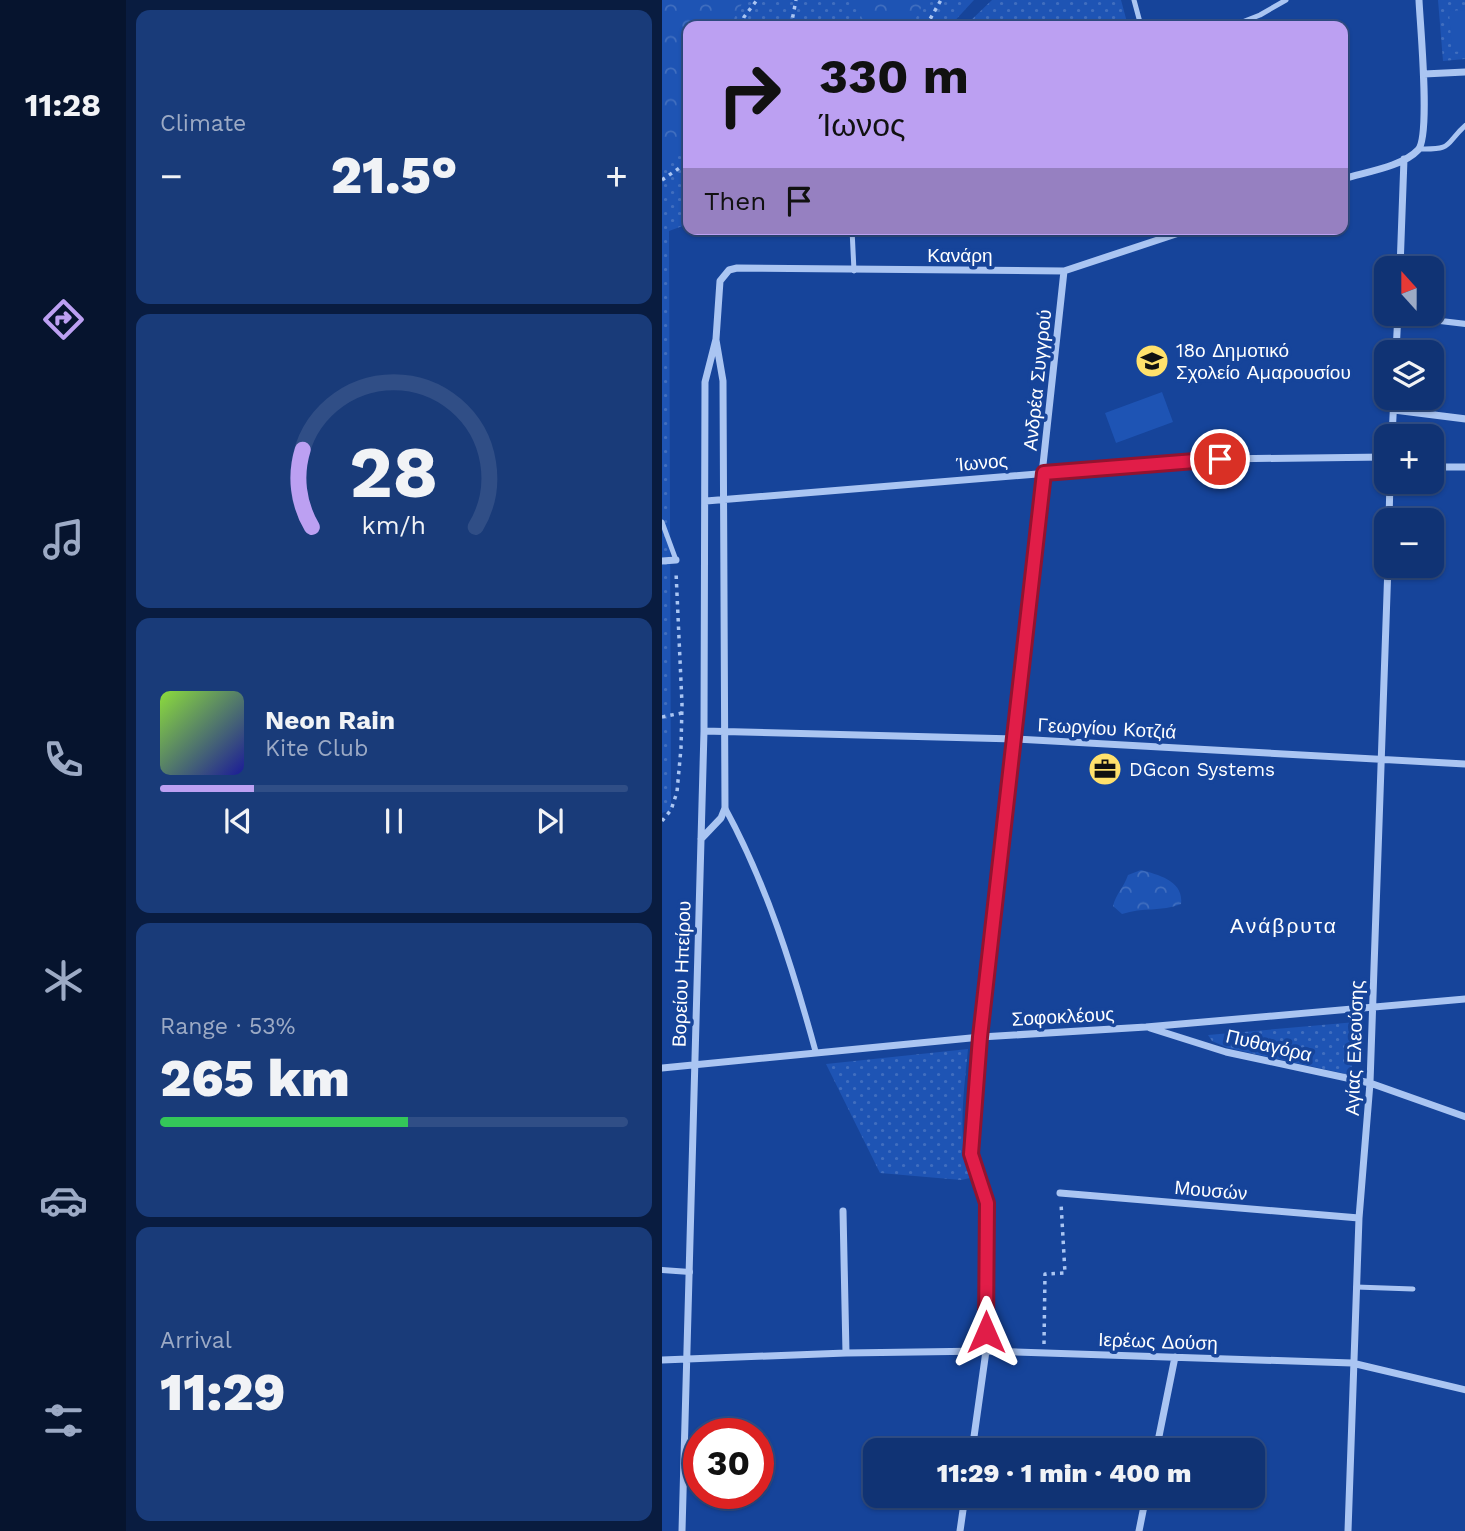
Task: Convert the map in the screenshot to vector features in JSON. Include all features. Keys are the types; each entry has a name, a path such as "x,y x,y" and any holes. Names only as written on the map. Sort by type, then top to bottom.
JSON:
{"street":[{"path":"1348,177 1404,159 1419,149 1423,137 1424,74 1419,0"},
{"path":"1424,74 1465,72"},
{"path":"1400,256 1404,159"},
{"name":"Κανάρη","path":"724,274 737,268 1064,271 1173,235"},
{"name":"Ανδρέα Συγγρού","path":"974,1438 986,1351 987,1203 971,1157 980,1037 1015,739 1064,271"},
{"name":"Βορείου Ηπείρου","path":"682,1531 705,731 705,382 716,339 719,289 724,274"},
{"path":"1444,321 1465,324"},
{"name":"Βορείου Ηπείρου","path":"716,339 723,381 725,808"},
{"path":"1393,424 1394,410 1465,419"},
{"name":"Ίωνος","path":"706,500 1220,459 1374,457"},
{"path":"1444,467 1465,467"},
{"path":"662,561 676,560"},
{"name":"Αγίας Ελεούσης","path":"1347,1531 1358,1217 1370,1083 1388,578"},
{"name":"Γεωργίου Κοτζιά","path":"705,731 1015,739 1465,764"},
{"path":"701,839 721,818 725,808"},
{"path":"725,808 743,841 779,930 816,1052"},
{"name":"Σοφοκλέους","path":"662,1068 980,1037 1146,1027 1465,999"},
{"name":"Πυθαγόρα","path":"1146,1027 1226,1052 1370,1083 1465,1117"},
{"name":"Μουσών","path":"1060,1193 1358,1217"},
{"path":"843,1211 846,1353"},
{"path":"662,1270 690,1272"},
{"name":"Ιερέως Δούση","path":"662,1360 986,1351 1352,1363 1465,1390"},
{"path":"1159,1438 1175,1357"},
{"path":"960,1531 963,1508"},
{"path":"1139,1531 1144,1508"}],"lane":[{"path":"1134,0 1140,21"},
{"path":"1245,21 1286,0"},
{"path":"1419,149 1443,148 1452,143 1465,125"},
{"path":"852,235 854,271"},
{"path":"662,522 676,560"},
{"path":"1356,1287 1413,1289"}],"path":[{"path":"743,21 757,0"},
{"path":"793,21 796,0"},
{"path":"929,21 941,0"},
{"path":"663,178 683,165"},
{"path":"662,821 671,810 677,792 682,713 676,560"},
{"path":"662,717 682,713"},
{"path":"1044,1353 1045,1274 1065,1273 1060,1193"}],"green space":[{"path":"662,0 974,0 955,21 683,21 683,226 669,231 671,810 662,813"},
{"path":"662,0 744,0 733,21 683,21 683,150 662,164"},
{"path":"853,0 925,0 914,21 864,21"},
{"path":"992,0 1121,0 1127,21 970,21"},
{"path":"1438,0 1465,0 1465,59 1443,61"},
{"path":"1465,10 1465,51 1452,52 1449,11"},
{"path":"1162,392 1173,422 1116,443 1105,413"},
{"path":"1141,870 1174,884 1179,890 1181,904 1122,914 1113,906 1114,902 1128,875"},
{"path":"1356,1022 1351,1075 1228,1048 1212,1041 1208,1035"},
{"path":"968,1049 963,1130 970,1178 961,1180 880,1173 826,1064"}],"place":[{"name":"18ο Δημοτικό Σχολείο Αμαρουσίου","path":"1152,361"},
{"name":"DGcon Systems","path":"1105,769"}],"district":[{"name":"Ανάβρυτα","path":"1284,926"}],"route":[{"path":"986,1332 987,1203 971,1154 980,1037 1044,473 1220,459"}]}
